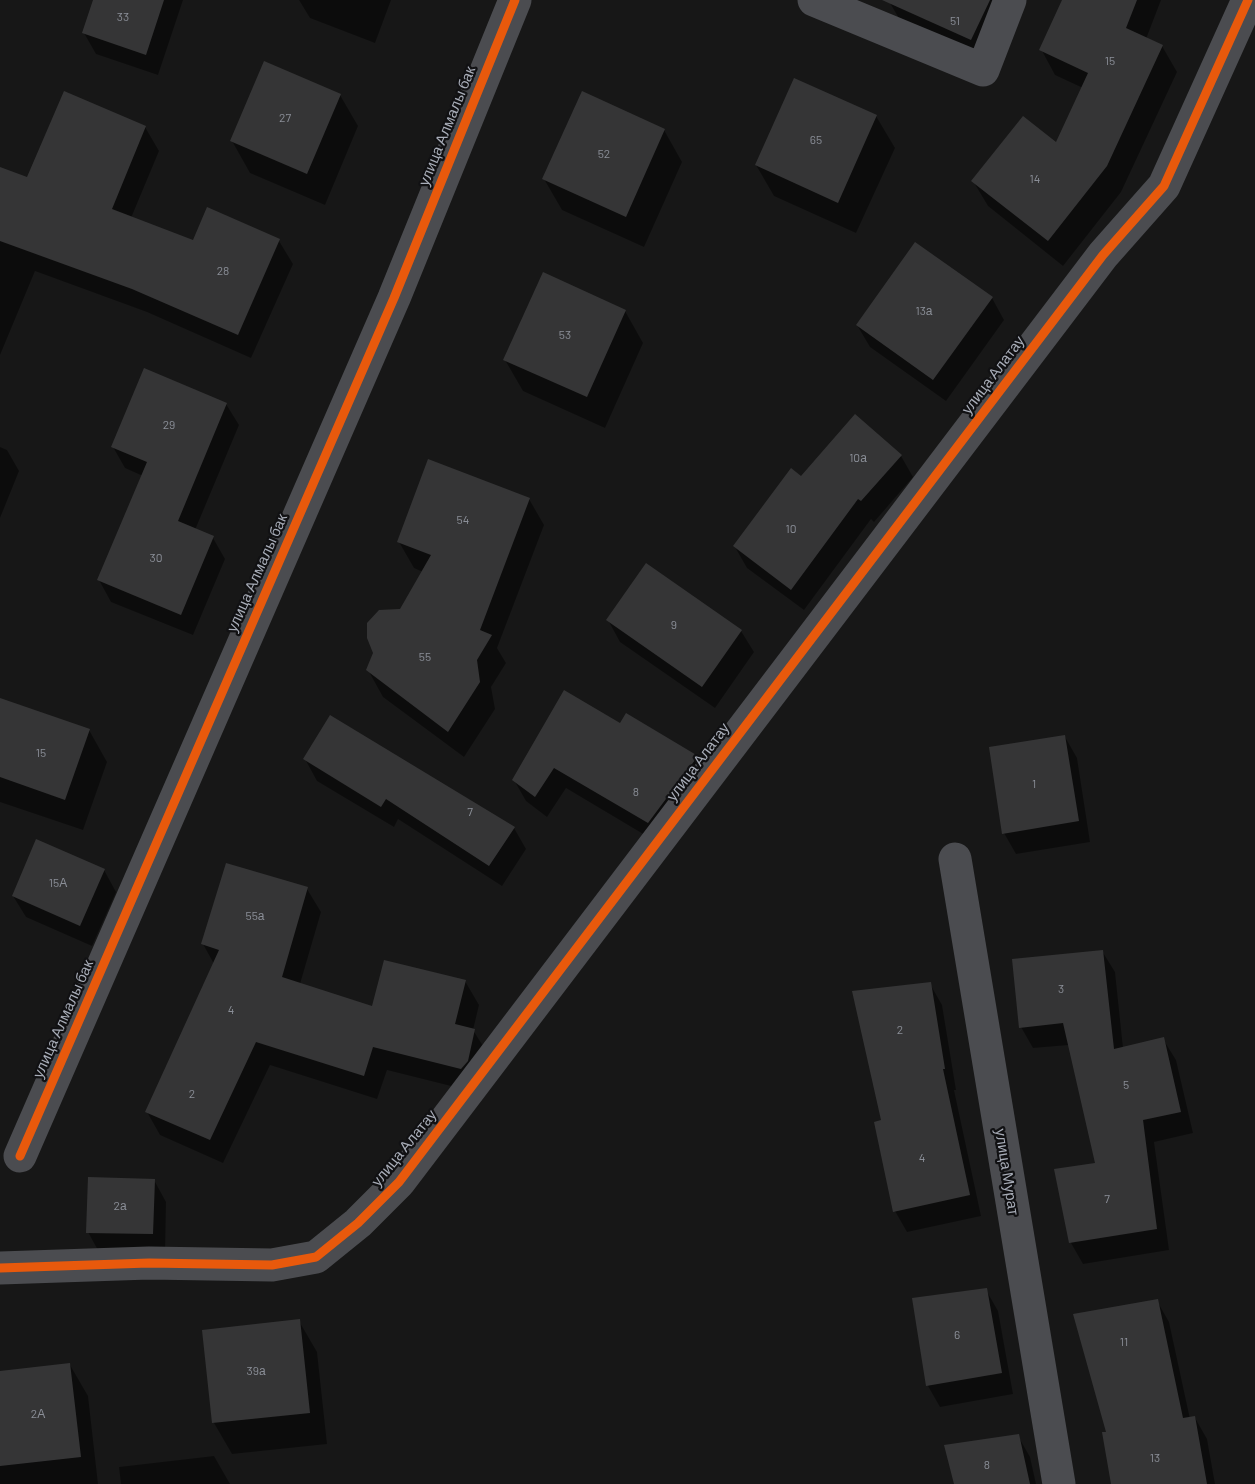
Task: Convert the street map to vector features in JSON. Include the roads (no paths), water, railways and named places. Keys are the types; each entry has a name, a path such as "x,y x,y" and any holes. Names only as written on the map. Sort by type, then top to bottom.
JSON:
{"street":[{"name":"улица Алмалы бак","path":"20,1156 394,298 514,0"},
{"path":"814,0 983,70 1010,0"},
{"name":"улица Алатау","path":"0,1268 149,1263 272,1265 315,1257 358,1223 399,1182 1103,255 1164,186 1248,0"},
{"name":"улица Мурат","path":"956,859 1059,1484"}]}
